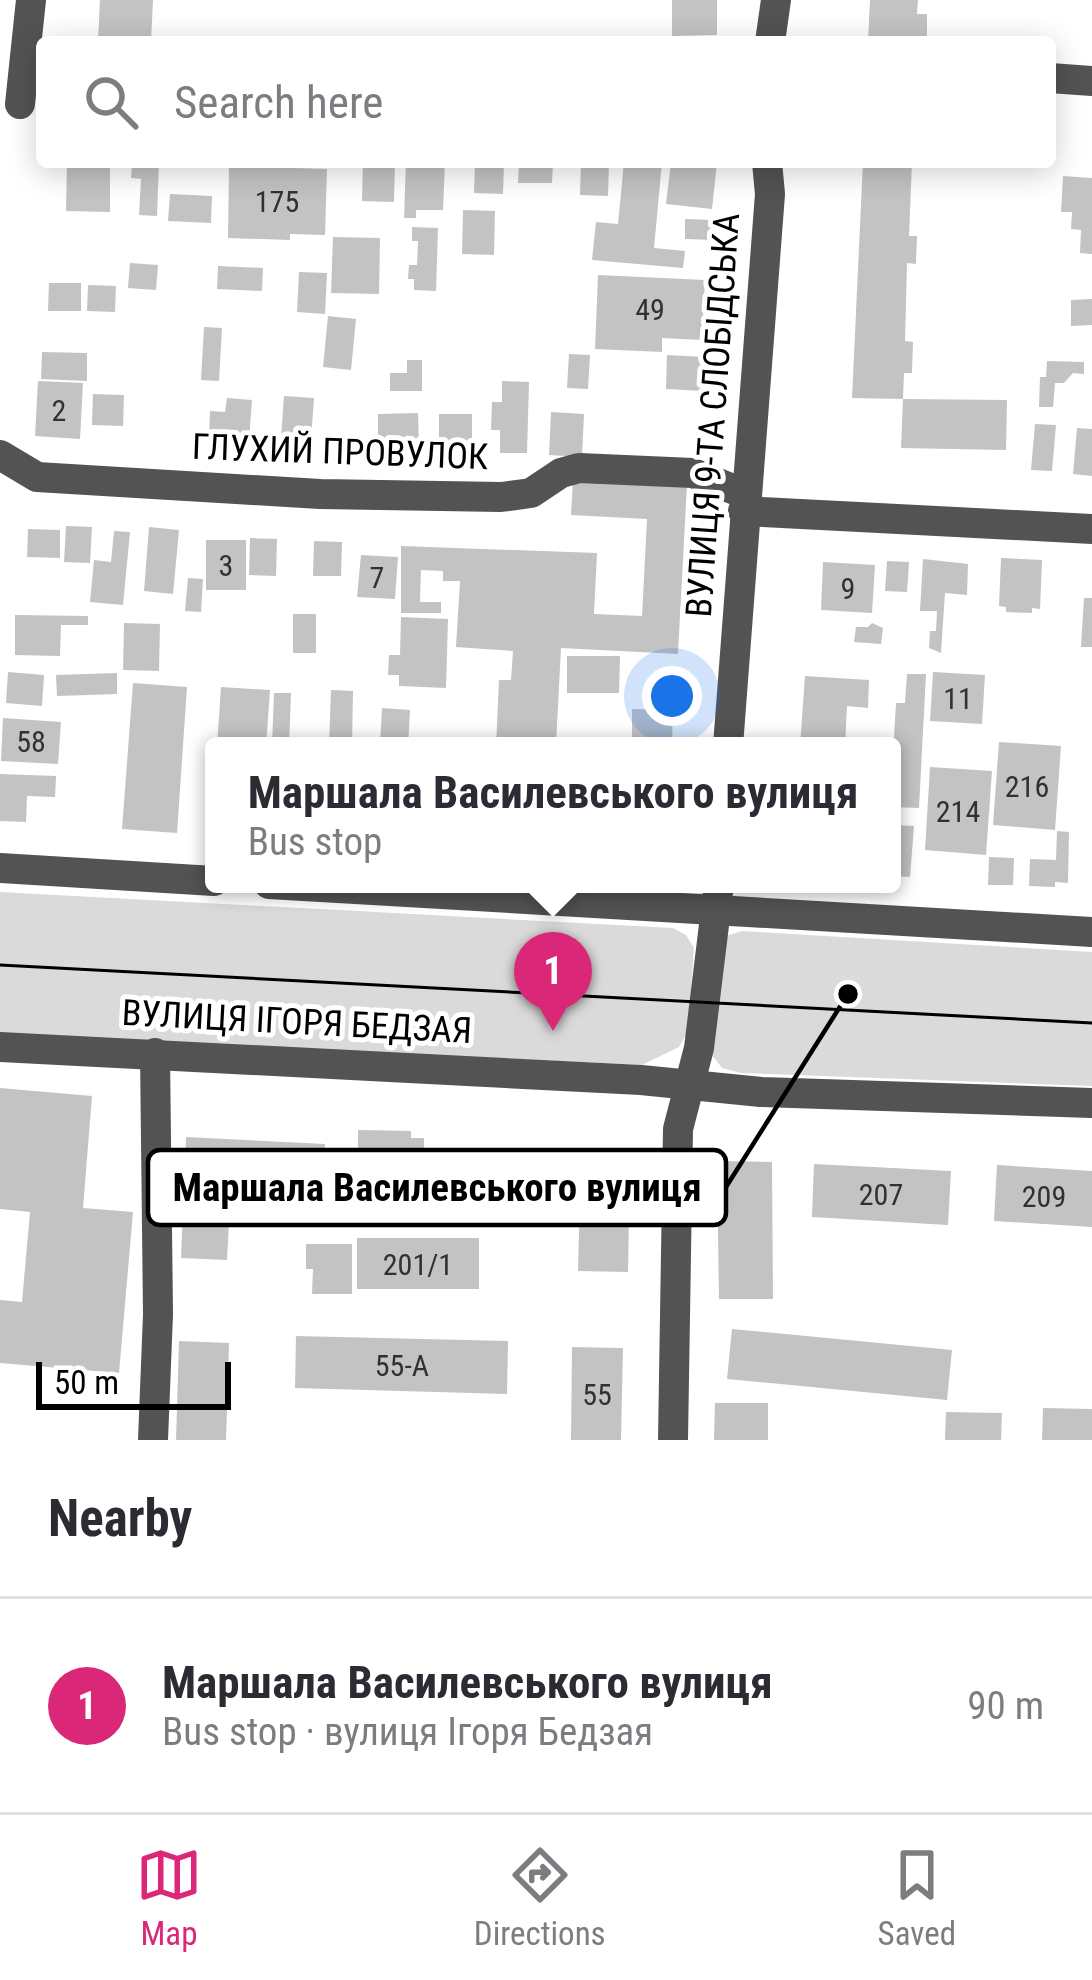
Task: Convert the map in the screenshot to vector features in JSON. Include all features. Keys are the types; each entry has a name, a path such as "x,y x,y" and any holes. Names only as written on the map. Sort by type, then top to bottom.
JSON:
{"street":[{"path":"21,104 31,0"},
{"path":"771,36 776,0"},
{"path":"1056,78 1092,80"},
{"name":"ВУЛИЦЯ 9-ТА СЛОБІДСЬКА","path":"729,737 770,194 768,168"},
{"name":"ГЛУХИЙ ПРОВУЛОК","path":"0,455 37,476 320,494 501,497 531,493 561,473 579,468 693,473 744,503 1092,529"},
{"path":"0,868 205,880"},
{"path":"557,893 718,898 1092,932"},
{"path":"673,1440 678,1129 699,1048 718,898"},
{"name":"ВУЛИЦЯ ІГОРЯ БЕДЗАЯ","path":"0,1047 761,1091 1092,1103"},
{"path":"153,1440 158,1314 155,1053"}],"shaded area":[{"path":"0,892 673,928 686,935 694,948 688,1031 679,1047 642,1065 0,1034"},
{"path":"742,931 1092,952 1092,1086 741,1073 722,1068 705,1046 723,937"}],"building":[{"path":"100,0 153,0 151,36 98,36"},
{"path":"672,0 717,0 717,35 672,36"},
{"path":"870,0 918,0 917,14 927,14 927,36 868,36"},
{"path":"67,168 110,168 110,212 66,211"},
{"path":"132,168 159,168 157,216 139,215 141,179 131,178"},
{"path":"229,168 327,169 325,235 290,234 290,240 228,238"},
{"path":"363,168 395,168 394,202 362,201"},
{"path":"406,168 445,168 443,210 416,210 416,218 404,218"},
{"path":"475,168 504,168 503,194 474,193"},
{"path":"519,168 553,168 552,183 518,183"},
{"path":"581,168 609,168 608,196 580,195"},
{"path":"623,168 661,168 654,248 685,251 683,268 592,260 596,222 618,224"},
{"path":"670,168 716,168 712,209 666,204"},
{"path":"863,168 912,168 909,236 917,236 916,264 907,263 905,341 913,342 912,373 904,373 903,399 852,398"},
{"path":"1063,176 1092,178 1092,254 1080,253 1081,230 1071,229 1072,212 1061,212"},
{"path":"170,194 212,196 211,223 168,221"},
{"path":"463,210 495,211 494,255 462,254"},
{"path":"685,219 713,220 713,240 685,239"},
{"path":"412,227 438,228 436,291 414,290 414,279 408,279 409,265 417,265 418,241 412,241"},
{"path":"333,237 380,238 379,294 331,293"},
{"path":"130,263 158,265 156,290 128,288"},
{"path":"218,266 263,268 262,291 217,289"},
{"path":"299,272 327,273 325,314 297,312"},
{"path":"598,275 705,280 702,340 662,338 662,352 595,349"},
{"path":"49,283 81,283 81,311 48,311"},
{"path":"88,285 116,286 115,312 87,311"},
{"path":"1092,299 1092,325 1071,326 1071,300"},
{"path":"328,316 356,319 351,370 323,367"},
{"path":"204,327 222,328 219,381 201,380"},
{"path":"42,352 87,353 87,381 41,379"},
{"path":"569,354 590,355 588,389 567,388"},
{"path":"667,355 705,357 703,391 666,389"},
{"path":"407,360 422,360 422,391 390,391 390,373 407,373"},
{"path":"1047,361 1084,362 1084,374 1073,373 1064,383 1055,383 1053,407 1039,407 1040,377 1046,377"},
{"path":"38,381 83,383 80,439 35,436"},
{"path":"502,381 529,382 527,453 500,453 500,430 491,430 492,402 502,402"},
{"path":"93,394 124,395 123,426 92,425"},
{"path":"284,396 314,398 311,440 281,438"},
{"path":"227,398 252,400 249,441 209,438 210,411 225,412"},
{"path":"903,399 1007,400 1006,450 901,448"},
{"path":"551,412 584,414 582,457 549,455"},
{"path":"418,413 419,448 378,449 378,414"},
{"path":"439,414 472,414 472,449 439,448"},
{"path":"1035,424 1056,425 1052,471 1031,470"},
{"path":"1077,428 1092,429 1092,476 1073,474"},
{"path":"573,478 687,484 678,654 561,648 556,737 496,737 499,680 511,680 513,651 456,647 460,581 443,581 443,571 421,570 420,602 441,602 441,613 401,613 401,546 597,553 594,614 642,616 647,519 571,515"},
{"path":"66,526 92,527 90,563 64,562"},
{"path":"149,527 179,530 173,594 144,591"},
{"path":"28,529 60,530 60,558 27,557"},
{"path":"114,531 130,532 123,605 90,602 94,560 111,562"},
{"path":"250,538 277,539 276,576 249,575"},
{"path":"206,540 246,540 246,590 206,590"},
{"path":"314,541 342,542 341,576 313,576"},
{"path":"361,555 398,557 395,599 357,597"},
{"path":"1001,558 1042,560 1040,609 1006,612 1006,607 999,606"},
{"path":"923,559 968,564 967,595 945,593 941,653 929,648 937,611 920,611"},
{"path":"887,561 909,562 907,592 885,591"},
{"path":"823,562 875,565 872,613 821,610"},
{"path":"188,578 203,579 201,612 185,611"},
{"path":"1084,598 1092,598 1092,647 1081,647"},
{"path":"293,614 316,614 316,653 293,653"},
{"path":"15,615 88,616 88,625 61,625 60,656 15,655"},
{"path":"401,617 448,619 446,688 399,686 399,675 388,675 389,655 400,655"},
{"path":"124,623 160,624 159,671 123,670"},
{"path":"872,623 883,628 881,644 854,642 856,627"},
{"path":"567,656 620,656 619,693 567,693"},
{"path":"8,672 44,675 42,706 6,703"},
{"path":"933,672 985,675 982,724 930,721"},
{"path":"117,673 117,694 57,696 56,675"},
{"path":"907,674 926,674 919,808 901,807 901,737 894,737 896,703 905,703"},
{"path":"805,676 869,680 868,708 847,706 845,737 801,737"},
{"path":"133,683 187,687 177,833 122,829"},
{"path":"221,687 270,690 267,737 218,737"},
{"path":"331,690 353,691 352,737 329,737"},
{"path":"274,693 291,693 289,737 272,737"},
{"path":"382,708 410,710 408,737 380,737"},
{"path":"632,709 673,710 672,737 632,737"},
{"path":"3,718 61,722 58,764 1,761"},
{"path":"999,742 1061,746 1055,830 993,825"},
{"path":"930,767 992,771 986,855 925,850"},
{"path":"0,774 56,776 55,797 27,796 26,822 0,821"},
{"path":"901,825 914,826 910,877 901,876"},
{"path":"1057,831 1069,832 1068,883 1029,886 1030,859 1056,860"},
{"path":"989,857 1014,858 1013,885 988,885"},
{"path":"0,1088 92,1096 83,1208 133,1212 119,1373 0,1363 0,1300 22,1302 30,1212 0,1209"},
{"path":"358,1130 411,1131 411,1138 424,1138 424,1149 455,1149 455,1226 358,1225"},
{"path":"186,1137 325,1144 323,1185 231,1181 227,1260 181,1258"},
{"path":"485,1149 630,1152 628,1272 578,1271 580,1193 484,1191"},
{"path":"717,1161 772,1162 773,1299 719,1299"},
{"path":"814,1164 951,1171 948,1225 812,1217"},
{"path":"997,1165 1092,1171 1092,1227 994,1221"},
{"path":"357,1238 479,1238 479,1289 357,1289"},
{"path":"306,1244 352,1244 352,1294 312,1294 313,1269 306,1269"},
{"path":"732,1329 952,1350 947,1400 727,1379"},
{"path":"296,1336 508,1341 507,1394 295,1388"},
{"path":"179,1341 229,1343 226,1440 176,1440"},
{"path":"572,1347 623,1348 621,1440 571,1440"},
{"path":"715,1403 768,1403 768,1440 714,1440"},
{"path":"1043,1408 1092,1409 1092,1440 1042,1440"},
{"path":"946,1412 1002,1413 1001,1440 945,1440"}],"tram line":[{"path":"0,965 1092,1023"}],"place":[{"name":"Маршала Василевського вулиця","path":"848,994"},
{"name":"Маршала Василевського вулиця","path":"553,1031"}]}
